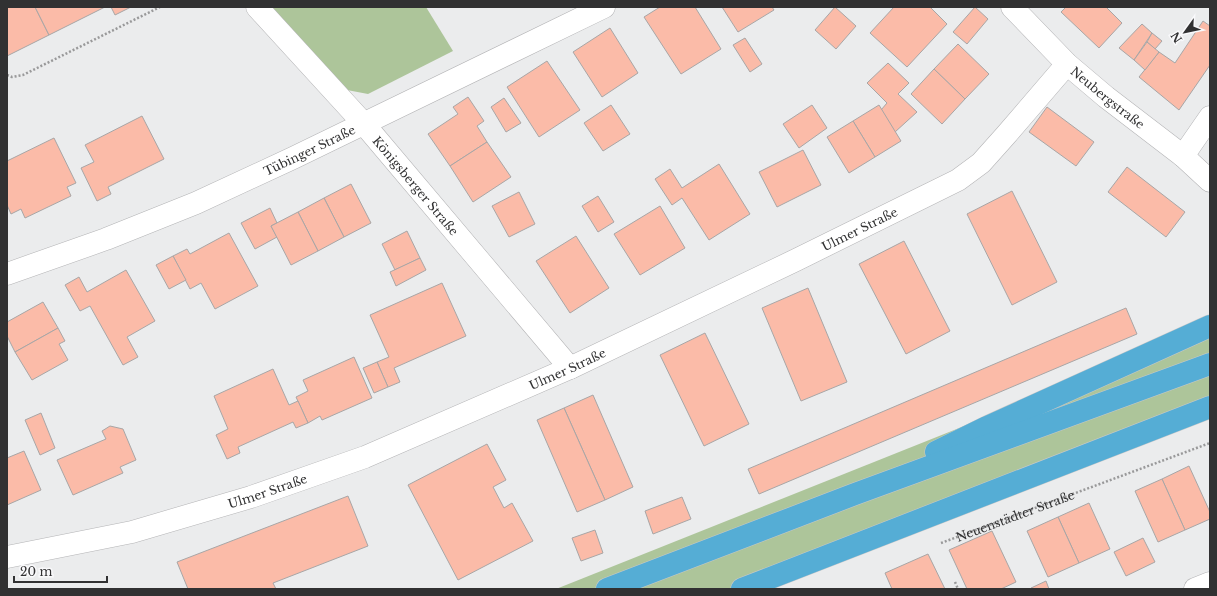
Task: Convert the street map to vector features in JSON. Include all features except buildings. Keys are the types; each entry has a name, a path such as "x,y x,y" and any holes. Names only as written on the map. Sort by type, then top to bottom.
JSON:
{"highway":[{"path":"856,494 987,427 1210,326"},
{"path":"607,589 856,494 1210,364"},
{"path":"742,589 1210,407"}],"street":[{"name":"Königsberger Straße","path":"257,7 364,124 570,368"},
{"name":"Tübinger Straße","path":"7,274 106,239 196,203 364,124 604,7"},
{"name":"Neubergstraße","path":"1012,7 1067,64 1106,97 1183,156 1210,181"},
{"name":"Ulmer Straße","path":"7,556 132,532 251,498 365,457 570,368 788,264 958,180 981,163 1067,64"},
{"path":"1183,156 1210,117"},
{"path":"1195,589 1210,582"}],"path":[{"path":"7,75 12,77 23,75 160,7"},
{"name":"Neuenstädter Straße","path":"940,544 1210,443"},
{"path":"955,582 958,589"}],"green space":[{"path":"271,7 426,7 453,51 368,94 347,90"},
{"path":"1210,328 1210,413 771,589 556,589"}]}
